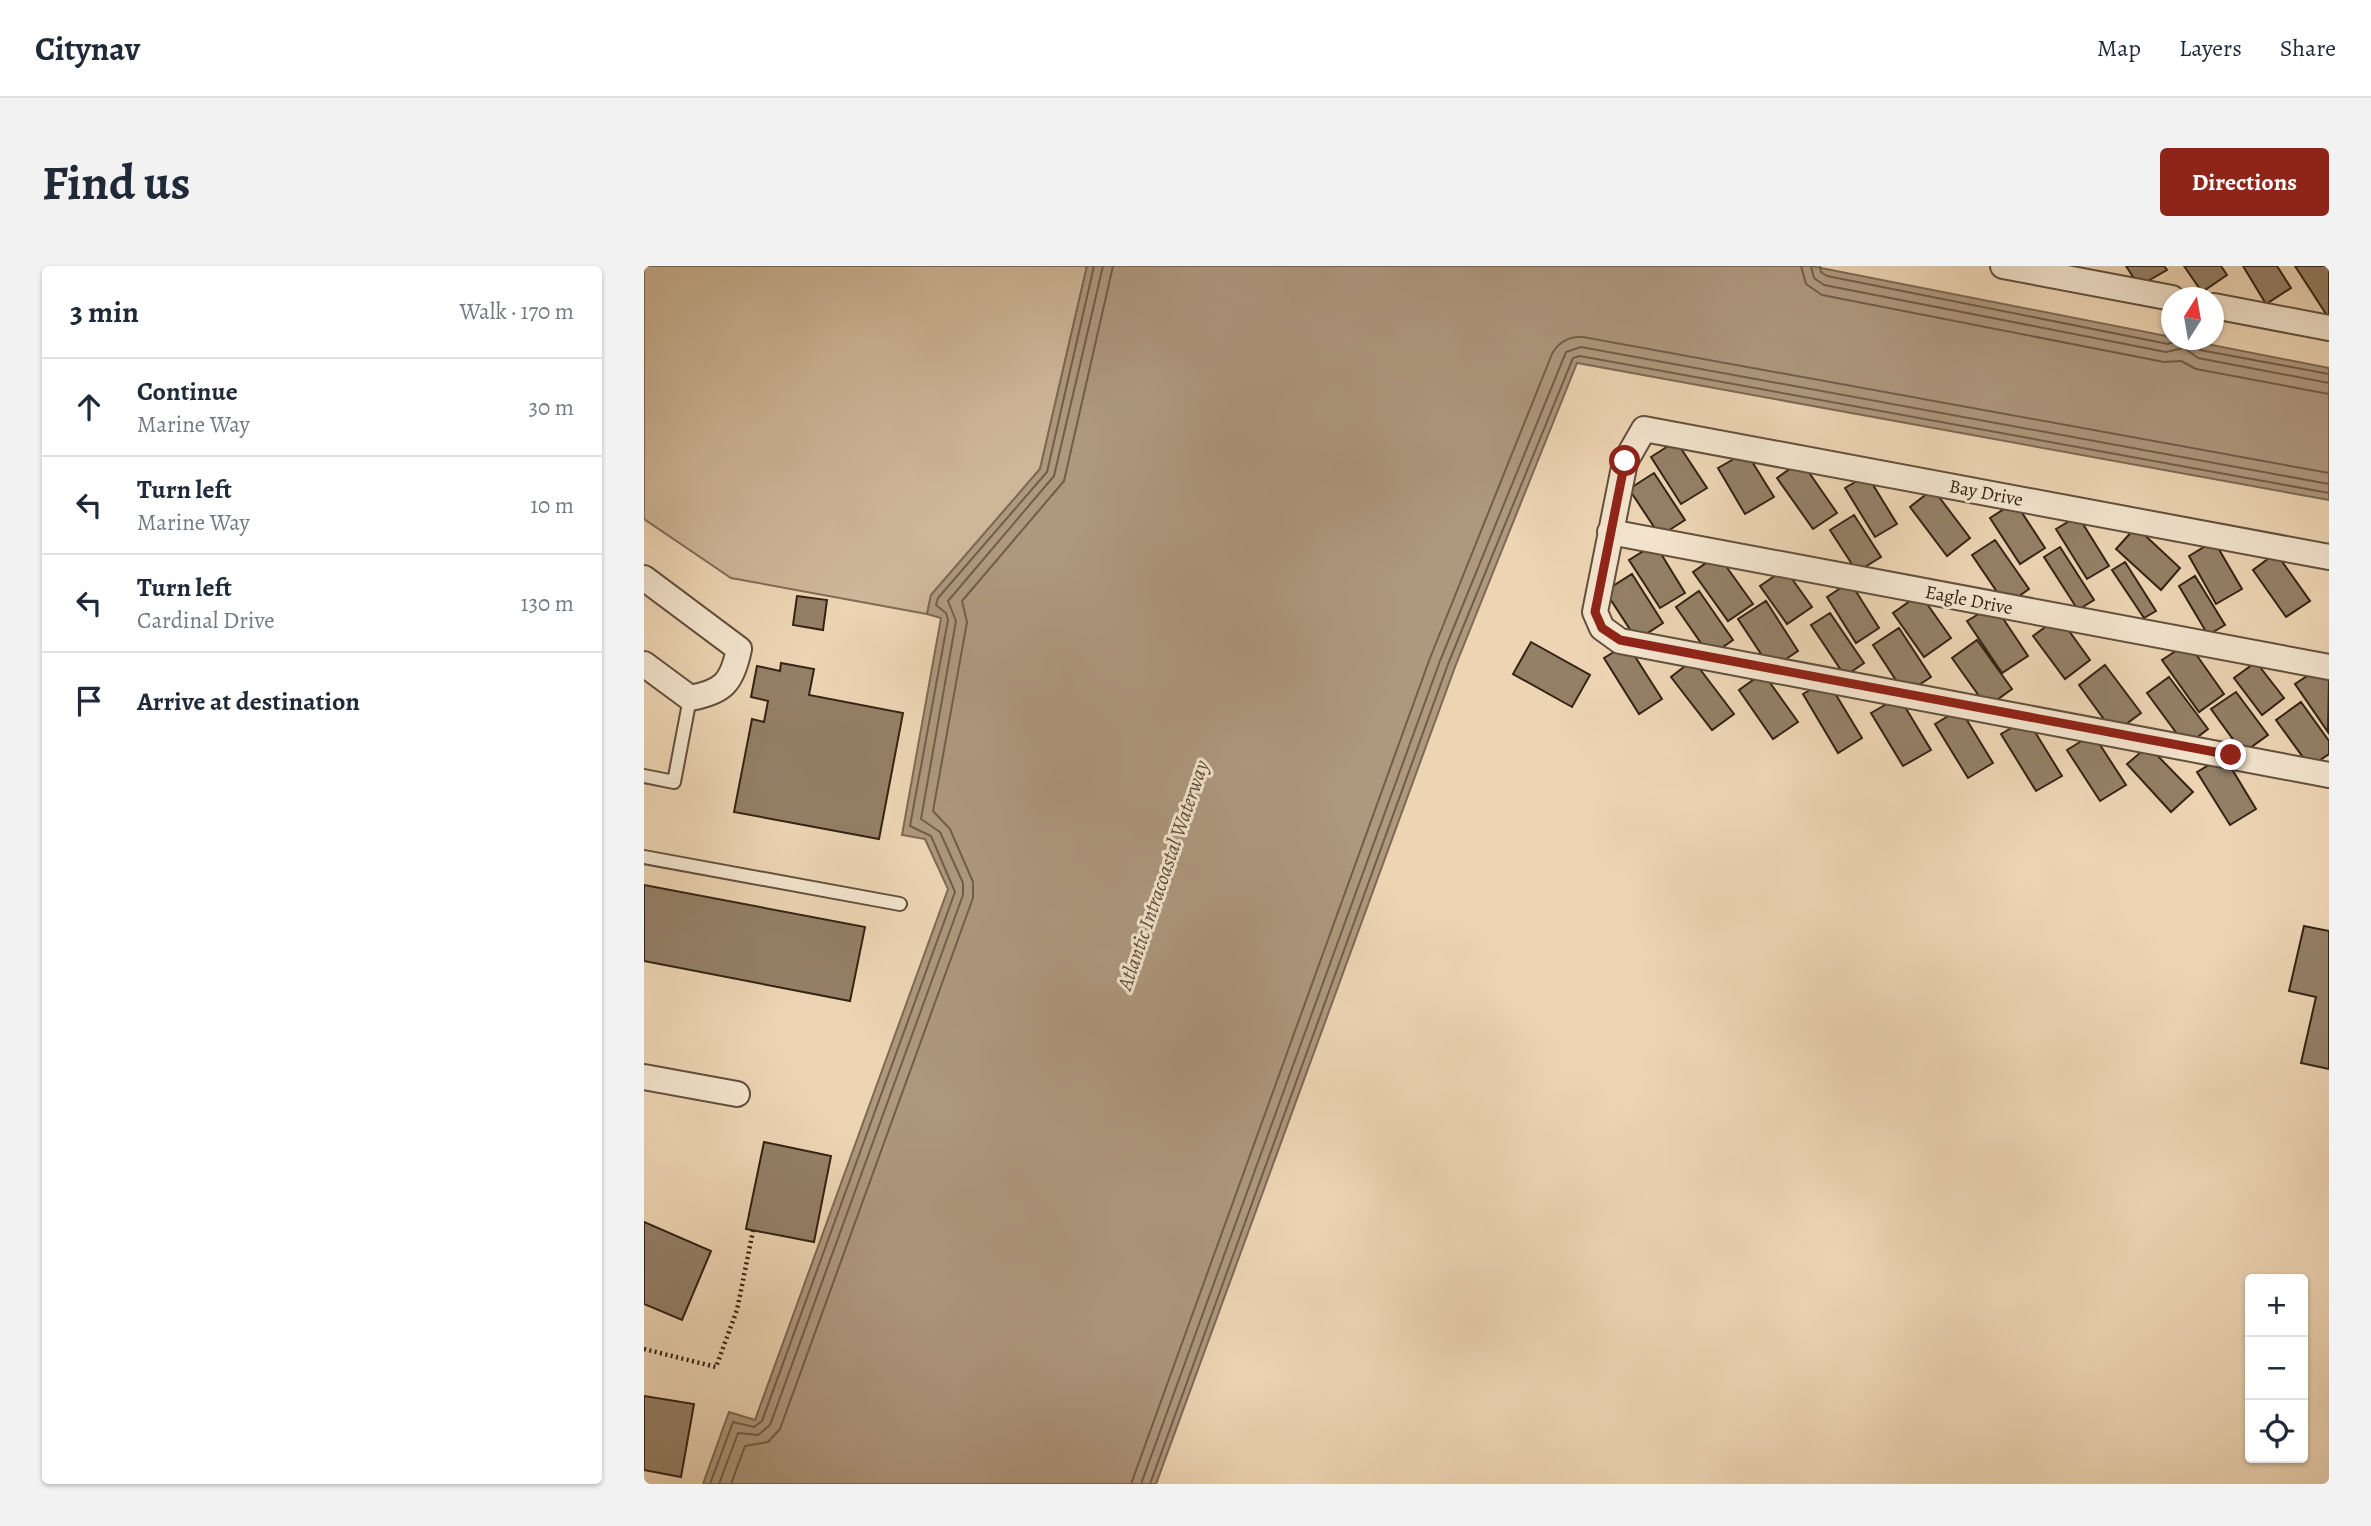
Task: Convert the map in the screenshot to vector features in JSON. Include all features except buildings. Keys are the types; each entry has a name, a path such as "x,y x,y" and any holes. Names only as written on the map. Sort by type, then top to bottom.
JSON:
{"street":[{"path":"2003,266 2161,296"},
{"path":"2224,308 2329,328"},
{"name":"Bay Drive","path":"1610,532 1625,461 1644,429 2329,557"},
{"path":"1610,532 1595,612 1602,628 1620,640 2329,775"},
{"name":"Eagle Drive","path":"1610,532 2329,667"},
{"path":"644,579 739,649 734,672 714,694 690,698 644,664"},
{"path":"644,1077 737,1094"}],"lane":[{"path":"644,776 674,782 690,698"},
{"path":"644,857 900,904"}],"path":[{"path":"644,1349 716,1367 737,1310 754,1231"}],"shaded area":[{"path":"644,266 1087,266 1040,469 931,595 927,614 731,578 644,519"}],"water":[{"name":"Atlantic Intracoastal Waterway","path":"1087,266 1811,266 2161,335 2161,350 2224,350 2224,347 2329,368 2329,500 1577,363 1455,667 1156,1484 703,1484 729,1412 755,1420 948,889 925,839 902,835 941,618 927,614 931,595 1040,469"}],"route":[{"path":"1625,461 1595,612 1602,628 1620,640 2231,755"}]}
